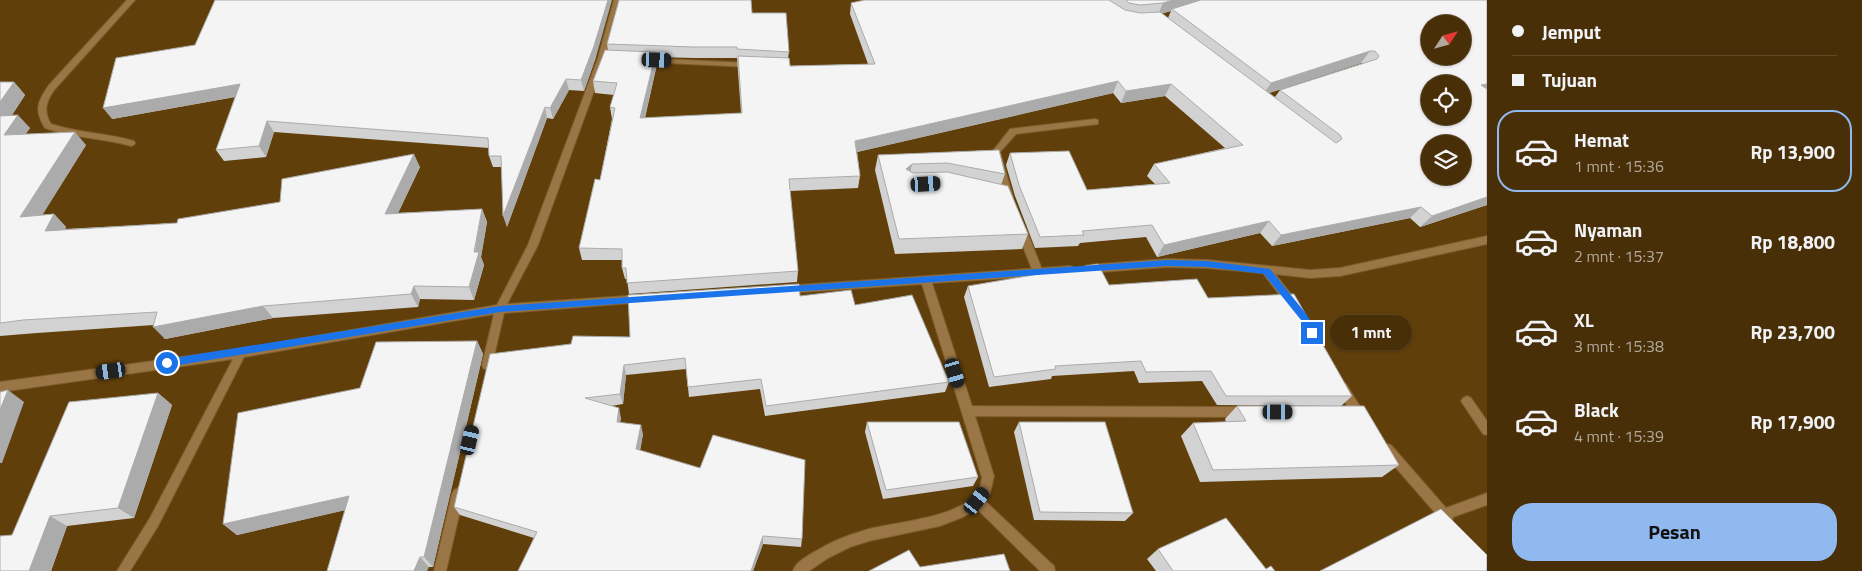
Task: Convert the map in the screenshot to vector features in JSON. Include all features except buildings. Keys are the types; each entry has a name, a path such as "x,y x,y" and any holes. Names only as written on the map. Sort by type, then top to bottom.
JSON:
{"street":[{"path":"131,0 52,86 42,101 41,110 48,126 61,131 115,138 131,143"},
{"path":"485,377 500,309 533,245 606,58 618,0"},
{"path":"640,60 755,65"},
{"path":"1006,199 996,152 1013,131 1095,122"},
{"path":"1018,222 1038,272"},
{"path":"778,290 1167,263 1207,264 1310,274 1340,272 1487,240"},
{"path":"1267,271 1304,317"},
{"path":"798,571 813,558 842,544 869,535 928,524 962,512 977,501 984,492 988,478 926,280"},
{"path":"0,387 241,353 500,309 649,299"},
{"path":"123,571 154,522 241,353"},
{"path":"1337,378 1351,413 1367,426"},
{"path":"1467,401 1487,430"},
{"path":"966,410 1256,412"},
{"path":"1379,439 1455,528"},
{"path":"440,571 460,484"},
{"path":"1445,514 1487,499"},
{"path":"977,501 1049,571"}],"route":[{"path":"167,363 241,353 500,309 1167,263 1207,264 1267,271 1304,317 1312,333"}]}
